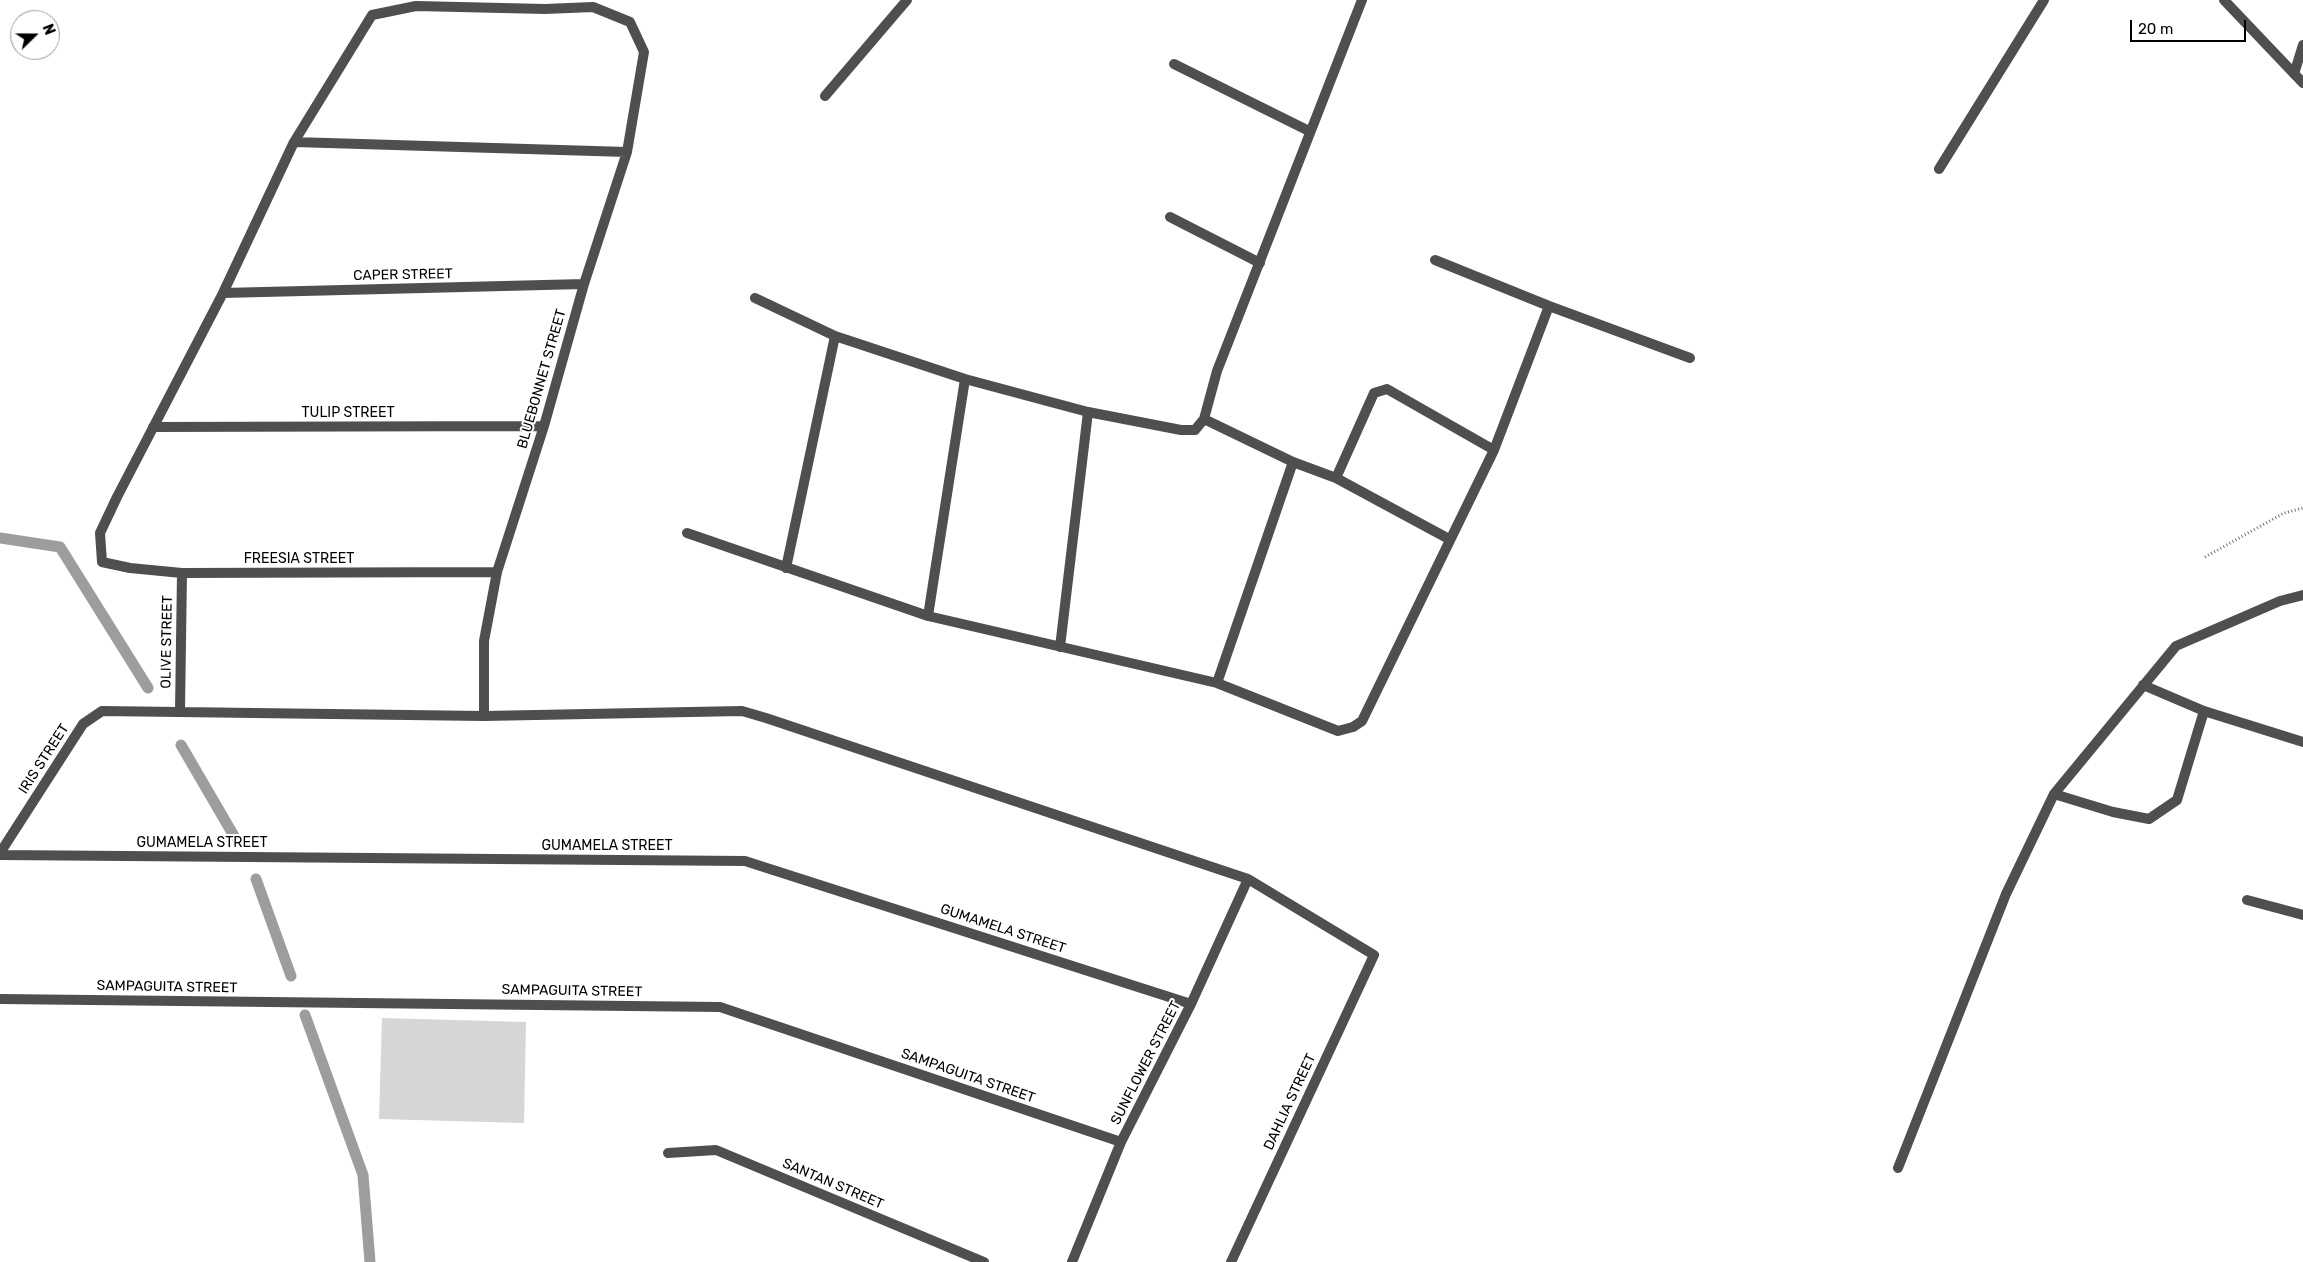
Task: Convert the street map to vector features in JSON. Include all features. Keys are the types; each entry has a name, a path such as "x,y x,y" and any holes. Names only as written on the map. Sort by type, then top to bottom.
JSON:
{"street":[{"path":"825,96 907,0"},
{"path":"755,298 835,336 965,379 1088,412 1181,430 1195,430 1204,419 1216,372 1362,0"},
{"path":"1939,169 2044,0"},
{"path":"2224,0 2303,83"},
{"path":"153,427 223,293 294,142 372,15 418,3"},
{"name":"BLUEBONNET STREET","path":"418,3 545,8 593,7 630,22 644,52 627,152 584,284 544,426 496,572 484,641 484,716"},
{"path":"2294,74 2303,45"},
{"path":"1174,64 1309,131"},
{"path":"294,142 627,152"},
{"path":"1170,217 1260,262"},
{"path":"1435,260 1550,306 1690,358"},
{"name":"CAPER STREET","path":"223,293 584,284"},
{"path":"687,533 928,616 1217,683 1338,731 1353,727 1362,721 1494,450 1550,306"},
{"path":"786,568 835,336"},
{"path":"928,616 965,379"},
{"path":"1336,478 1374,393 1387,389 1494,450"},
{"path":"1060,647 1088,412"},
{"path":"1204,419 1293,462 1336,478 1450,539"},
{"name":"TULIP STREET","path":"153,427 544,426"},
{"name":"FREESIA STREET","path":"153,427 100,533 102,562 130,568 182,573 496,572"},
{"path":"1217,683 1293,462"},
{"name":"OLIVE STREET","path":"180,711 182,573"},
{"path":"1898,1168 2006,894 2054,794 2176,646 2280,601 2303,595"},
{"path":"2143,685 2204,711 2303,742"},
{"name":"IRIS STREET","path":"0,854 83,724 102,711 180,711"},
{"path":"180,711 484,716 742,712 1248,879"},
{"path":"2054,794 2113,812 2149,819 2177,800 2204,711"},
{"name":"GUMAMELA STREET","path":"0,854 745,861 1191,1004"},
{"name":"DAHLIA STREET","path":"1231,1262 1374,954 1248,879"},
{"name":"SUNFLOWER STREET","path":"1072,1262 1121,1142 1191,1004 1248,879"},
{"path":"2247,900 2303,915"},
{"name":"SAMPAGUITA STREET","path":"0,999 720,1007 1121,1142"},
{"name":"SANTAN STREET","path":"668,1153 716,1150 984,1262"}],"path":[{"path":"2205,557 2284,513 2303,508"}],"shaded area":[{"path":"382,1018 526,1022 524,1123 379,1119"}],"waterway":[{"path":"0,538 60,547 148,688"},
{"path":"181,745 234,836"},
{"path":"256,879 291,976"},
{"path":"305,1015 363,1175 370,1262"}]}
